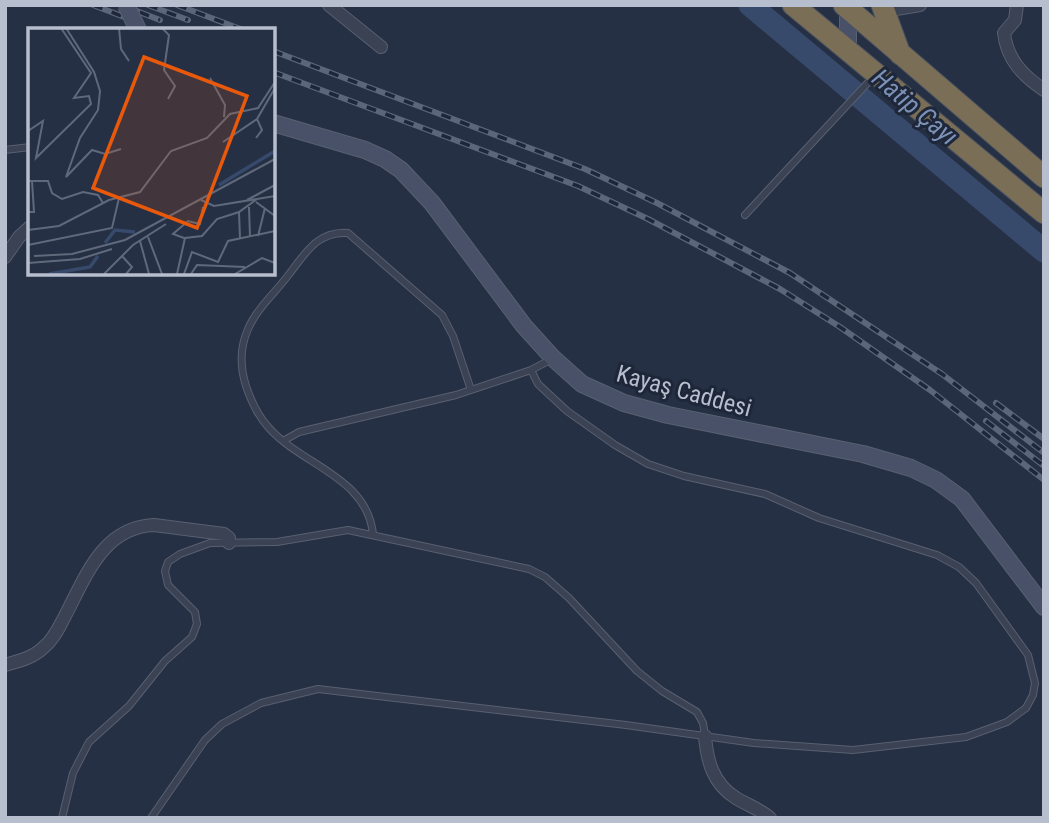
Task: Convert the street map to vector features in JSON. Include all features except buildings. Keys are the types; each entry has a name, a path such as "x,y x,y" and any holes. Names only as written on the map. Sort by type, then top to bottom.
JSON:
{"highway":[{"path":"793,5 848,52 870,81 1044,213"},
{"path":"846,6 1044,177"},
{"path":"883,8 901,55"}],"street":[{"path":"126,5 137,28"},
{"path":"330,5 381,47"},
{"path":"883,8 920,5"},
{"path":"1017,5 1016,20 1004,33 1006,45 1010,56 1025,77 1044,90"},
{"path":"846,6 848,52"},
{"name":"Kayaş Caddesi","path":"275,124 365,150 401,170 432,203 524,326 553,358 582,384 624,403 668,415 863,454 911,468 936,480 962,499 1044,607"},
{"path":"5,257 28,229"},
{"path":"5,665 32,657 45,647 99,555 109,542 123,532 143,525 154,525 224,534 229,538 229,542"},
{"path":"705,736 710,767 721,785 735,798 770,818"}],"lane":[{"path":"745,215 870,81"},
{"path":"5,150 28,147"},
{"path":"373,534 372,517 354,491 283,440 264,422 251,400 242,368 244,341 253,320 311,245 330,234 348,233 442,315 453,336 471,390"},
{"path":"283,440 299,432 471,390 531,370 553,358"},
{"path":"152,818 205,740 222,724 261,703 318,689 777,745 853,750 966,737 1014,719 1030,701 1035,683 1028,655 976,583 948,560 819,517 765,494 684,476 648,464 615,445 567,411 538,384 531,370"},
{"path":"62,818 73,773 89,742 129,706 165,661 192,637 195,631 197,618 192,607 166,581 165,571 168,562 198,545 277,542 342,530 373,534 529,569 545,577 569,598 637,671 662,691 697,712 703,723 705,736"}],"waterway":[{"name":"Hatip Çayı","path":"750,5 1044,251"}],"railway":[{"path":"93,5 132,20"},
{"path":"121,5 160,20"},
{"path":"148,5 188,20"},
{"path":"177,5 238,28"},
{"path":"275,52 585,169 657,203 790,273 942,374 1044,453"},
{"path":"275,73 578,186 648,219 780,289 840,327 930,390 1044,480"},
{"path":"996,403 1044,439"},
{"path":"986,421 1044,466"}]}
